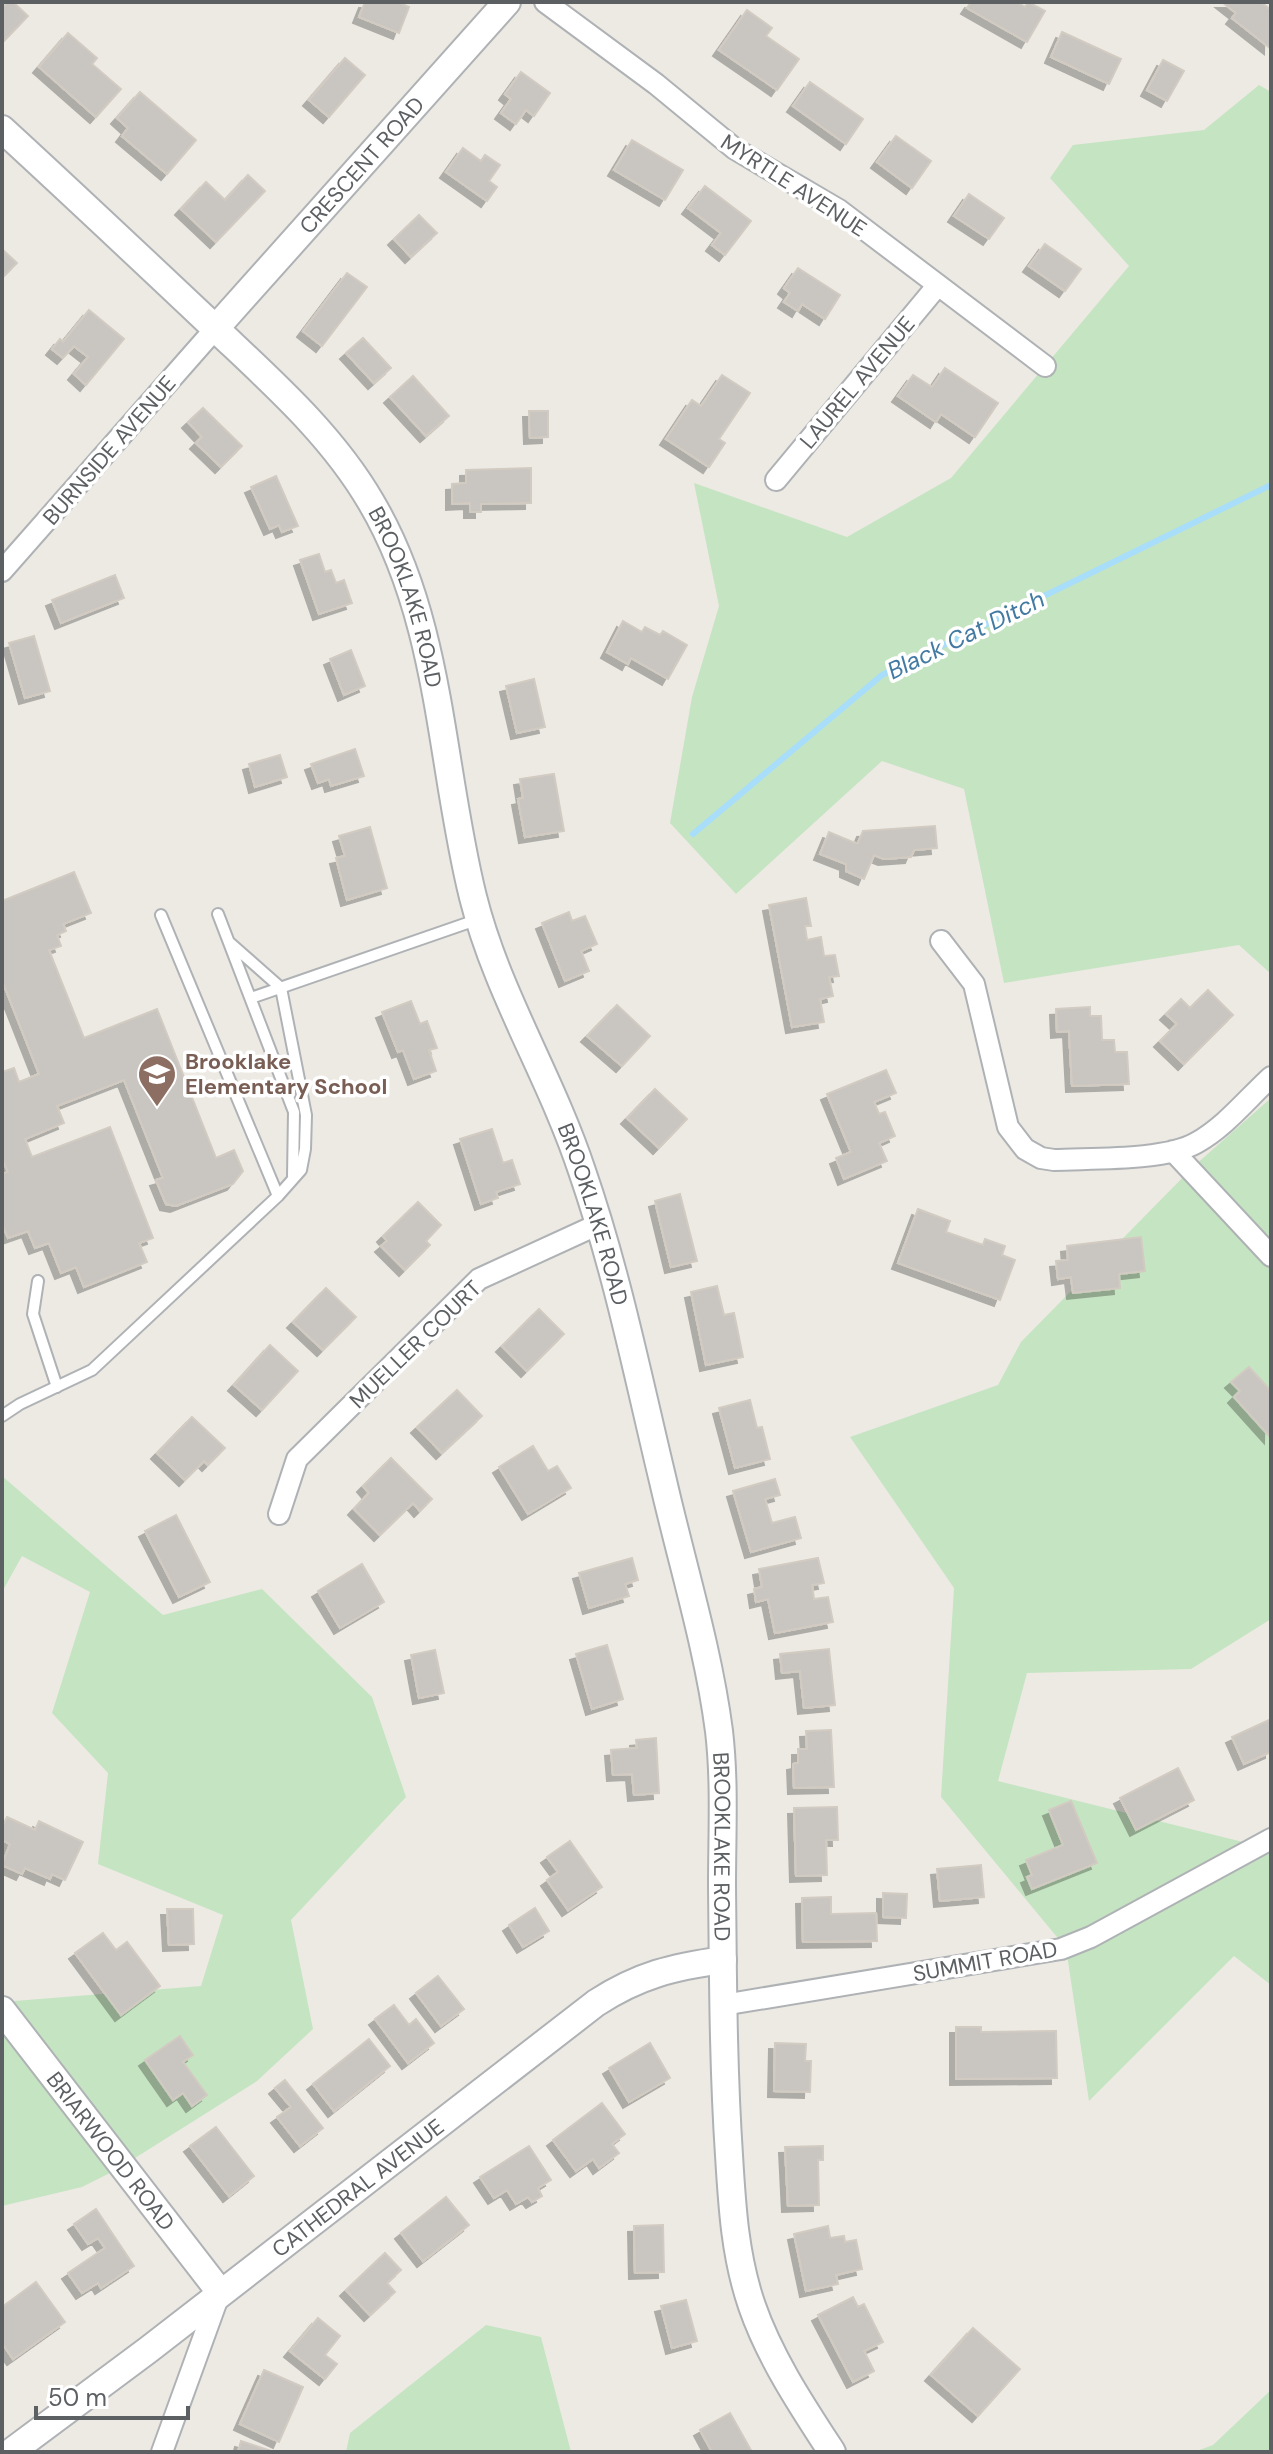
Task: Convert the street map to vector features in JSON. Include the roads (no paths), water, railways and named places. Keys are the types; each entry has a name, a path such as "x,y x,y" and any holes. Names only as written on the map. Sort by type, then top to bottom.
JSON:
{"street":[{"name":"CRESCENT ROAD","path":"215,329 507,2"},
{"name":"MYRTLE AVENUE","path":"545,2 656,84 735,149 839,210 1045,366"},
{"name":"BROOKLAKE ROAD","path":"2,129 283,394 334,449 371,501 395,547 416,600 473,896 507,996 577,1155 599,1224 706,1661 721,1759 727,2133 739,2261 766,2340 832,2452"},
{"name":"LAUREL AVENUE","path":"776,480 938,285"},
{"name":"BURNSIDE AVENUE","path":"2,571 215,329"},
{"path":"941,941 974,984 1008,1127 1025,1149 1041,1158 1054,1160 1173,1151 1193,1145 1213,1132 1271,1077"},
{"path":"1173,1151 1271,1256"},
{"name":"MUELLER COURT","path":"279,1514 297,1459 479,1279 599,1224"},
{"name":"SUMMIT ROAD","path":"723,2005 1061,1949 1091,1937 1271,1839"},
{"name":"CATHEDRAL AVENUE","path":"11,2452 616,1990 657,1972 723,1960"},
{"name":"BRIARWOOD ROAD","path":"2,2010 220,2292"},
{"path":"162,2452 220,2292"}],"lane":[{"path":"218,914 294,1112 293,1176"},
{"path":"161,915 278,1196"},
{"path":"251,998 480,918"},
{"path":"2,1416 20,1404 92,1370 278,1196 301,1170 306,1115 281,988 230,943"},
{"path":"38,1281 33,1314 57,1387"}],"waterway":[{"name":"Black Cat Ditch","path":"693,834 882,675 1271,485"}],"place":[{"name":"Brooklake Elementary School","path":"157,1108"}]}
